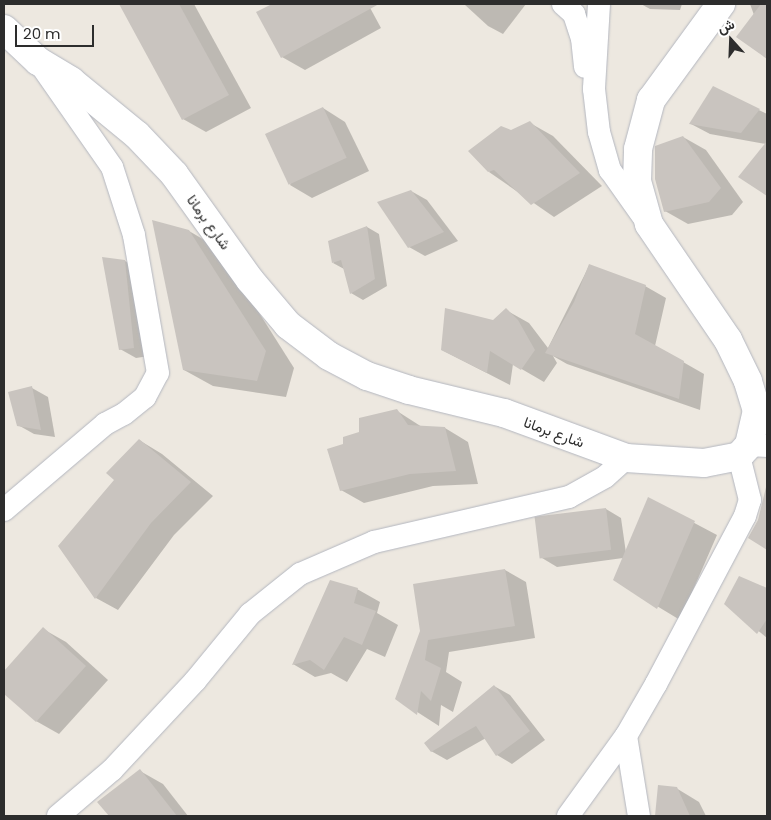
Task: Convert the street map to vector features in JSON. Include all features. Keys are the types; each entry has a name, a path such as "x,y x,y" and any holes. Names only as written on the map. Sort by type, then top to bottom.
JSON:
{"street":[{"path":"563,4 574,14 582,38 586,77 583,124 590,151 596,163 610,170"},
{"path":"568,816 626,736 685,634 699,600 745,516 750,500 752,449 757,411 748,381 706,304 610,170 599,132 594,89 599,4"},
{"path":"649,224 637,182 638,149 651,100 721,4"},
{"name":"شارع برمانا","path":"4,29 22,52 78,87 137,134 174,174 250,280 288,325 306,340 367,376 409,390 504,413 626,458 704,463 752,449"},
{"path":"4,510 105,424 124,414 145,397 158,373 134,236 112,167 22,52"},
{"path":"58,816 112,770 195,681 250,614 300,574 374,542 569,497 605,477 626,458"},
{"path":"626,736 639,816"}],"building":[{"path":"119,4 179,4 229,95 182,120"},
{"path":"272,4 379,4 281,58 256,12"},
{"path":"761,4 767,4 767,59 736,37"},
{"path":"713,86 760,109 741,133 689,124"},
{"path":"323,107 347,158 289,185 265,134"},
{"path":"530,121 580,173 531,205 494,170 488,172 468,151 501,126 511,130"},
{"path":"683,136 721,188 709,202 664,212 655,179 655,146"},
{"path":"767,141 767,196 738,177"},
{"path":"411,190 444,232 408,248 377,202"},
{"path":"152,220 189,230 266,351 257,381 183,370"},
{"path":"367,226 375,279 350,294 341,260 332,263 328,241"},
{"path":"102,257 125,260 134,348 119,350"},
{"path":"589,264 646,285 635,334 684,361 679,399 545,353 574,302"},
{"path":"445,308 493,320 506,308 518,320 535,350 521,370 490,351 487,373 441,350"},
{"path":"32,386 41,430 17,426 8,392"},
{"path":"397,409 408,425 445,427 456,471 410,474 340,491 327,449 343,444 343,437 359,432 359,418"},
{"path":"139,439 191,482 151,523 95,599 58,546 114,480 106,473"},
{"path":"767,483 767,550 748,538 758,520"},
{"path":"648,497 695,521 657,609 613,580"},
{"path":"606,508 611,550 540,558 535,517"},
{"path":"505,569 515,626 428,640 425,660 441,668 431,701 421,691 417,715 395,699 420,631 413,584"},
{"path":"739,576 767,588 767,619 757,634 724,604"},
{"path":"330,580 358,588 354,603 376,611 362,645 344,637 324,670 310,660 292,665"},
{"path":"43,627 86,666 36,722 4,694 4,671"},
{"path":"494,685 530,731 496,756 476,726 431,752 424,743"},
{"path":"140,769 177,816 109,816 97,802"},
{"path":"658,785 677,787 690,816 655,816"}]}
